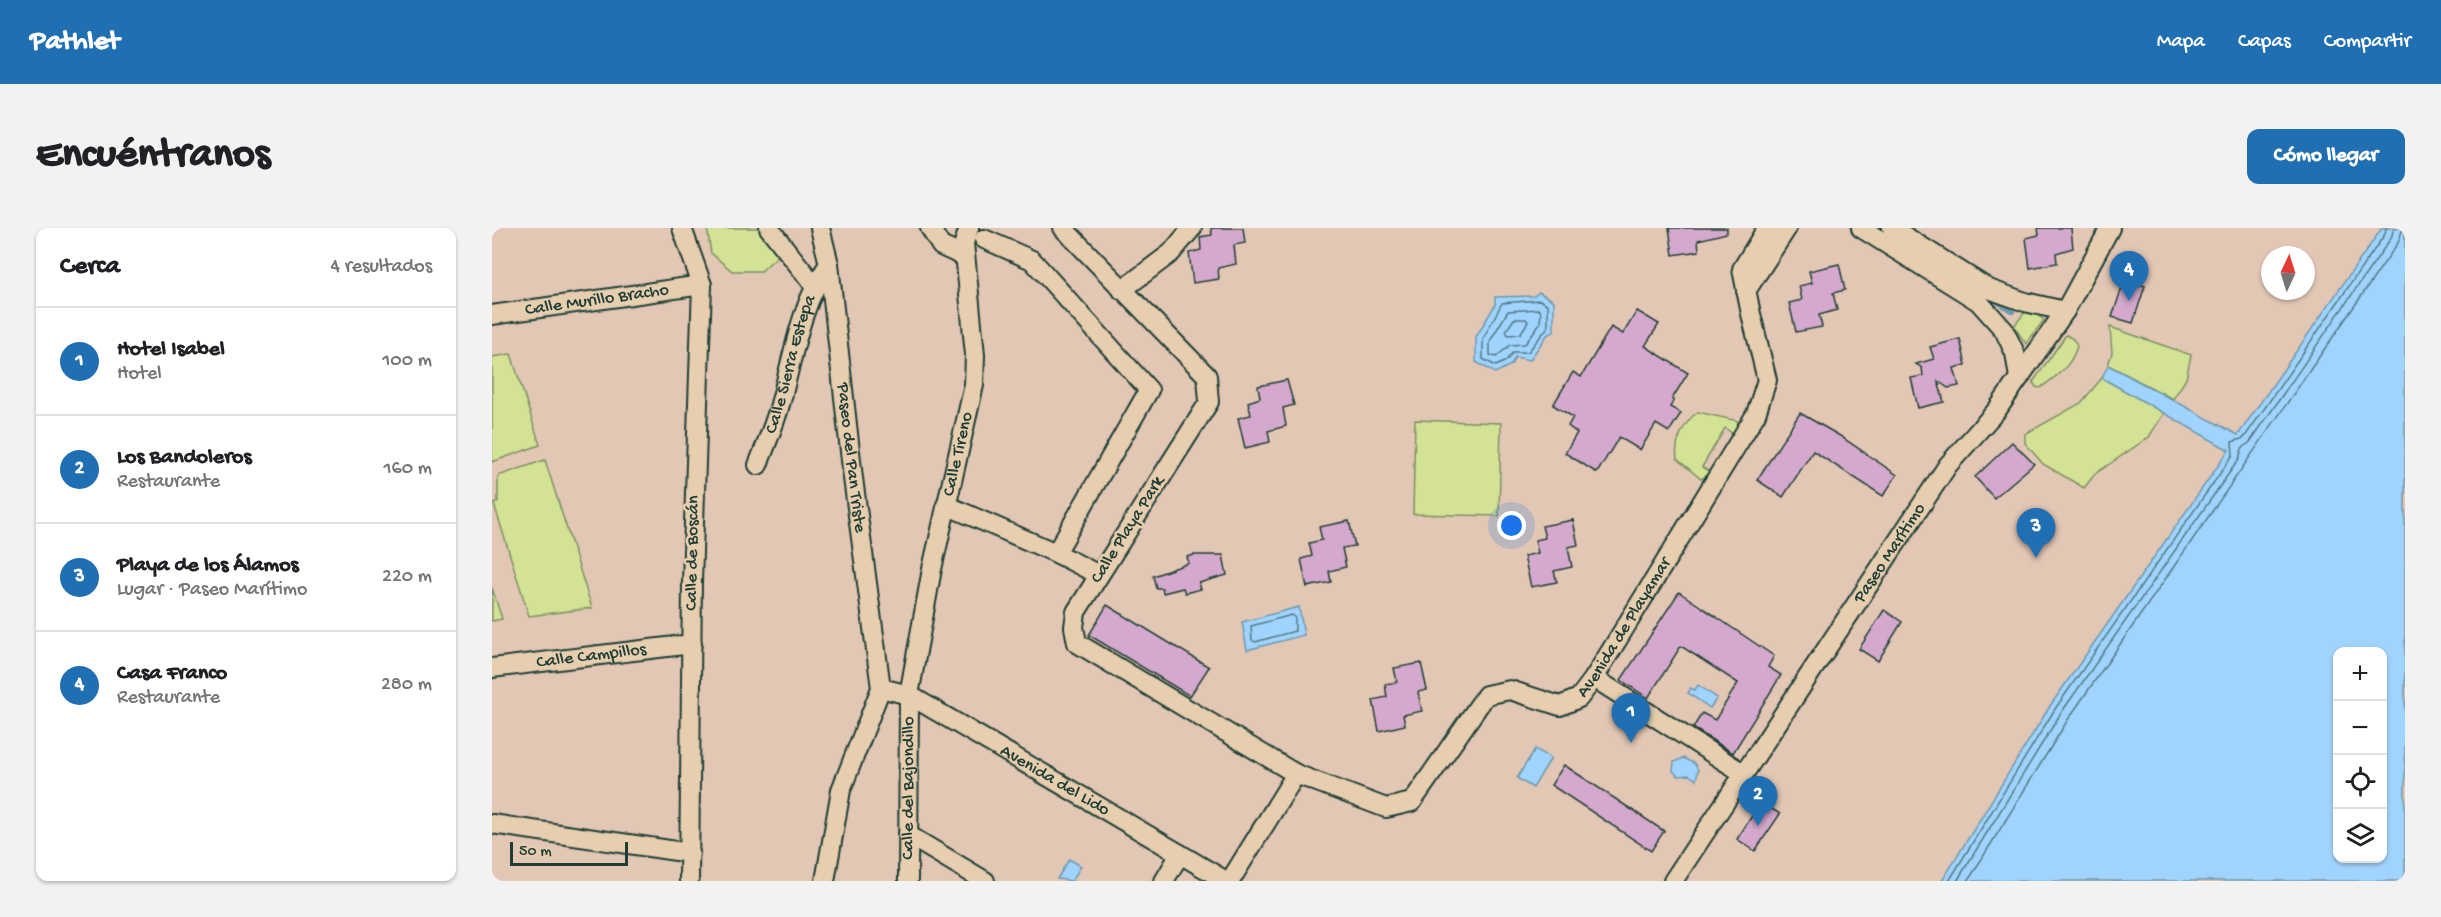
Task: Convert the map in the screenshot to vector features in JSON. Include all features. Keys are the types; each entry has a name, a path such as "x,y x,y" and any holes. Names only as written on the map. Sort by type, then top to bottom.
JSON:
{"street":[{"name":"Calle de Boscán","path":"682,228 702,285 692,644 689,881"},
{"path":"770,228 814,285"},
{"name":"Paseo del Pan Triste","path":"820,228 829,264 852,478 881,688"},
{"path":"930,228 941,246 965,257 982,232 1032,260 1149,390 1056,553"},
{"name":"Calle Playa Park","path":"1063,228 1207,376 1209,402 1076,612 1074,627 1077,643 1296,774"},
{"path":"1122,290 1170,253 1192,228"},
{"name":"Avenida de Playamar","path":"1296,774 1386,808 1412,802 1486,695 1510,690 1560,706 1579,698 1594,678 1737,449 1756,414 1767,380 1742,270 1767,228"},
{"path":"1746,291 1787,228"},
{"path":"1861,228 1978,302 2004,330 2015,353 2019,378"},
{"path":"1892,228 1989,289 2025,302 2065,311"},
{"name":"Paseo Marítimo","path":"1672,881 1948,465 1997,410 2065,311 2110,228"},
{"name":"Calle Tireno","path":"909,695 946,505 974,385 975,355 965,257"},
{"name":"Calle Sierra Estepa","path":"758,465 778,409 814,285 829,264"},
{"name":"Calle Murillo Bracho","path":"492,315 702,285"},
{"path":"946,505 1056,553 1100,575"},
{"name":"Calle Campillos","path":"492,668 692,644"},
{"path":"1594,678 1743,773"},
{"path":"825,881 841,790 881,688"},
{"name":"Avenida del Lido","path":"881,688 909,695 1228,881"},
{"name":"Calle del Bajondillo","path":"908,881 909,695"},
{"path":"1228,881 1296,774"},
{"path":"492,824 690,853"},
{"path":"908,835 985,881"},
{"path":"1164,881 1180,854"}],"green space":[{"path":"707,228 762,228 782,252 761,271 732,271 711,253"},
{"path":"2025,312 2037,315 2044,320 2026,344 2014,326"},
{"path":"2110,327 2191,355 2186,379 2173,399 2108,365 2112,353"},
{"path":"2066,335 2073,339 2077,346 2071,360 2052,379 2040,388 2036,387 2033,382"},
{"path":"511,354 540,445 492,462 492,357"},
{"path":"2102,378 2164,413 2149,437 2095,474 2084,488 2043,464 2025,443 2025,434 2081,403"},
{"path":"1698,412 1738,421 1736,436 1725,428 1702,467 1711,473 1701,479 1677,459 1676,453 1681,433 1688,421"},
{"path":"1415,420 1501,423 1499,516 1413,514"},
{"path":"545,460 592,608 529,616 494,504 498,502 498,476"},
{"path":"492,588 502,619 492,621"}],"water":[{"path":"2382,228 2405,228 2405,881 1942,881 2050,706 2229,450 2102,378 2108,365 2238,435"},
{"path":"1539,292 1554,301 1554,332 1547,335 1530,360 1515,357 1511,365 1495,373 1476,362 1476,337 1495,305 1495,297 1534,296"},
{"path":"1299,607 1304,635 1247,650 1242,622"},
{"path":"1698,685 1717,698 1710,708 1688,693 1691,688 1695,690"},
{"path":"1535,749 1551,758 1533,788 1517,778"},
{"path":"1683,758 1695,764 1698,770 1696,780 1689,775 1678,776 1673,771 1674,762"},
{"path":"1069,859 1081,866 1072,881 1057,879"}],"building":[{"path":"1211,228 1243,228 1245,243 1234,245 1236,264 1218,268 1219,279 1193,283 1189,253 1201,250 1200,237 1212,235"},
{"path":"1669,228 1727,228 1727,233 1698,240 1699,251 1673,255"},
{"path":"2038,228 2071,228 2073,248 2056,253 2057,263 2030,268 2026,238 2039,235"},
{"path":"1839,264 1845,290 1833,293 1837,310 1819,315 1822,327 1796,332 1789,303 1802,300 1799,286 1812,283 1809,271"},
{"path":"2125,279 2145,286 2133,323 2112,317"},
{"path":"1637,311 1659,324 1645,346 1688,373 1672,399 1674,400 1670,407 1681,413 1669,432 1656,424 1640,450 1619,437 1597,473 1565,453 1577,433 1568,426 1573,417 1553,405 1573,372 1581,377 1611,327 1623,334"},
{"path":"1960,339 1966,365 1954,368 1959,386 1948,388 1938,381 1944,402 1918,408 1911,378 1923,376 1922,368 1916,364 1934,359 1930,347"},
{"path":"1287,380 1294,405 1283,408 1286,426 1268,431 1270,442 1245,448 1238,418 1251,415 1248,402 1260,398 1258,386"},
{"path":"1800,413 1840,436 1897,475 1883,496 1813,451 1783,497 1757,480"},
{"path":"2012,442 2034,464 1994,498 1975,477"},
{"path":"1573,520 1578,545 1568,547 1572,567 1554,571 1557,582 1531,587 1524,556 1538,553 1535,540 1545,538 1542,526"},
{"path":"1349,521 1355,546 1342,548 1346,567 1329,571 1331,582 1307,587 1301,559 1312,556 1309,543 1322,540 1319,527"},
{"path":"1223,555 1227,575 1199,583 1201,589 1185,593 1183,588 1163,593 1162,588 1156,588 1153,576 1189,563 1187,557"},
{"path":"1679,592 1774,656 1768,667 1781,675 1733,753 1693,728 1702,713 1715,720 1738,683 1681,646 1648,698 1621,680"},
{"path":"1107,605 1209,667 1190,696 1089,635"},
{"path":"1884,610 1902,622 1878,661 1859,649"},
{"path":"1421,663 1427,690 1418,692 1422,711 1403,715 1405,725 1379,731 1373,700 1387,697 1385,684 1397,682 1394,668"},
{"path":"1564,765 1664,831 1651,851 1551,785"},
{"path":"1761,802 1780,814 1755,851 1737,839"}],"waterway":[{"path":"1878,228 1889,234"},
{"path":"1993,299 2013,312"}],"place":[{"name":"Casa Franco","path":"2129,301"},
{"name":"Playa de los Álamos","path":"2036,558"},
{"name":"Hotel Isabel","path":"1631,743"},
{"name":"Los Bandoleros","path":"1758,826"}]}
